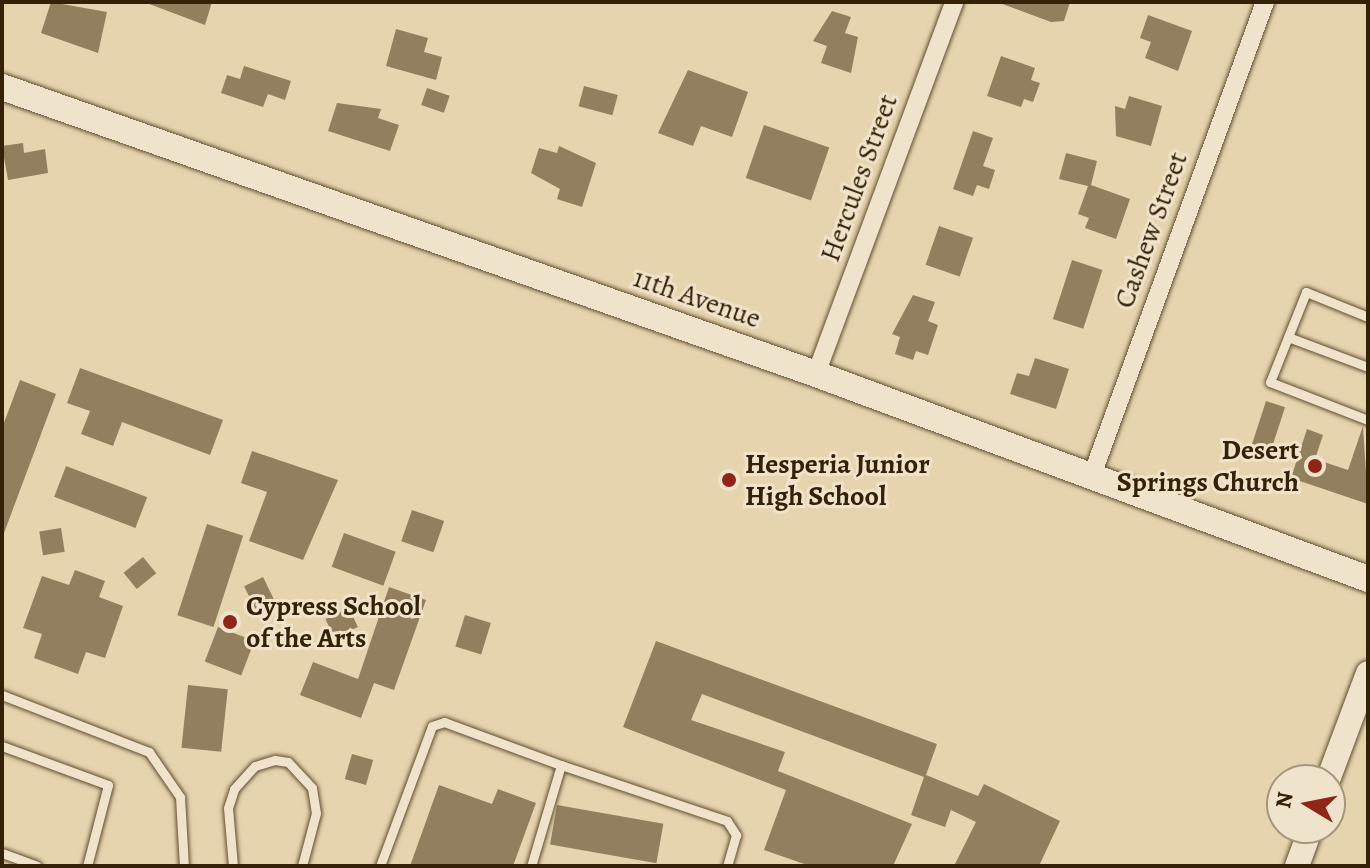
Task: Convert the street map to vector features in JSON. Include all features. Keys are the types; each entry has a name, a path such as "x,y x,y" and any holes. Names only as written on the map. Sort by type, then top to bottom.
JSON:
{"main road":[{"name":"11th Avenue","path":"2,87 816,374 1368,579"}],"street":[{"name":"Hercules Street","path":"816,374 954,2"},
{"name":"Cashew Street","path":"1091,478 1265,2"},
{"path":"1334,764 1368,673"},
{"path":"1297,866 1305,844"}],"lane":[{"path":"1368,317 1306,292 1270,382 1368,420"},
{"path":"1288,337 1368,367"},
{"path":"2,695 149,752 180,797 184,866"},
{"path":"380,866 432,726 444,722 727,821 736,835 727,866"},
{"path":"2,746 108,785 87,866"},
{"path":"233,866 228,808 234,789 255,766 275,760 288,762 312,788 316,813 302,866"},
{"path":"531,866 561,765"},
{"path":"2,853 37,866"}],"building":[{"path":"51,2 107,12 98,53 41,33"},
{"path":"144,2 212,2 205,25"},
{"path":"997,2 1070,2 1064,21 1051,22"},
{"path":"832,11 851,17 845,33 858,37 851,73 821,63 827,46 813,41"},
{"path":"1148,15 1192,31 1178,71 1145,58 1151,42 1140,38"},
{"path":"396,29 428,38 424,52 442,57 436,80 386,66"},
{"path":"1001,56 1035,68 1031,80 1040,83 1033,102 1024,99 1021,107 987,96"},
{"path":"244,66 291,81 285,100 268,94 263,107 221,93 227,75 240,79"},
{"path":"688,70 748,92 732,137 701,126 693,146 658,133"},
{"path":"584,86 618,95 612,115 579,106"},
{"path":"427,88 450,96 444,113 421,105"},
{"path":"1129,96 1162,106 1151,146 1116,136 1115,106 1125,109"},
{"path":"337,103 381,109 378,118 399,125 390,151 328,131"},
{"path":"764,125 829,147 811,200 746,178"},
{"path":"973,131 993,138 983,166 995,170 989,189 977,185 973,196 953,189"},
{"path":"23,143 24,153 45,149 48,173 8,180 2,146"},
{"path":"559,146 596,163 582,207 557,199 560,189 531,173 539,148 557,153"},
{"path":"1066,153 1097,161 1091,185 1130,199 1116,239 1085,228 1089,218 1078,214 1088,186 1059,179"},
{"path":"939,226 973,238 960,276 926,265"},
{"path":"1072,260 1102,270 1083,329 1053,319"},
{"path":"913,295 935,302 928,321 938,325 928,355 916,351 913,360 895,354 900,337 892,334"},
{"path":"1035,358 1069,369 1056,409 1010,394 1017,373 1029,376"},
{"path":"80,368 223,420 210,455 122,422 113,446 81,434 90,411 67,403"},
{"path":"20,380 56,394 4,533 2,428"},
{"path":"1266,401 1285,407 1269,457 1250,450"},
{"name":"Desert Springs Church","path":"1363,426 1368,504 1291,478 1307,429 1323,435 1315,459 1348,470"},
{"path":"252,451 338,480 303,560 249,541 267,492 241,483"},
{"path":"66,466 147,497 135,528 54,497"},
{"path":"412,510 444,521 433,552 401,541"},
{"path":"207,524 243,536 213,627 177,615"},
{"path":"61,528 65,552 43,555 39,531"},
{"path":"344,533 396,552 383,586 332,567"},
{"path":"143,557 156,573 137,589 124,573"},
{"path":"75,570 105,581 99,597 123,606 105,658 86,652 78,674 34,658 42,634 23,628 42,576 69,585"},
{"path":"263,577 274,599 255,609 244,586"},
{"path":"389,587 426,600 394,690 374,683 361,718 300,695 313,662 358,679"},
{"path":"349,608 358,627 334,638 325,619"},
{"path":"465,615 491,623 481,654 455,647"},
{"path":"218,627 254,641 241,676 205,662"},
{"path":"656,641 937,744 926,775 978,796 984,784 1060,821 1039,866 954,866 976,822 951,810 945,827 911,815 924,777 702,694 691,720 785,752 778,771 912,824 893,866 810,866 764,850 786,790 623,727"},
{"path":"188,685 228,689 221,752 181,748"},
{"path":"352,754 373,760 366,785 345,779"},
{"path":"439,785 492,804 498,789 536,803 513,866 410,866"},
{"path":"557,805 663,824 656,863 550,844"}],"place":[{"name":"Desert Springs Church","path":"1315,466"},
{"name":"Hesperia Junior High School","path":"729,480"},
{"name":"Cypress School of the Arts","path":"230,622"}]}
